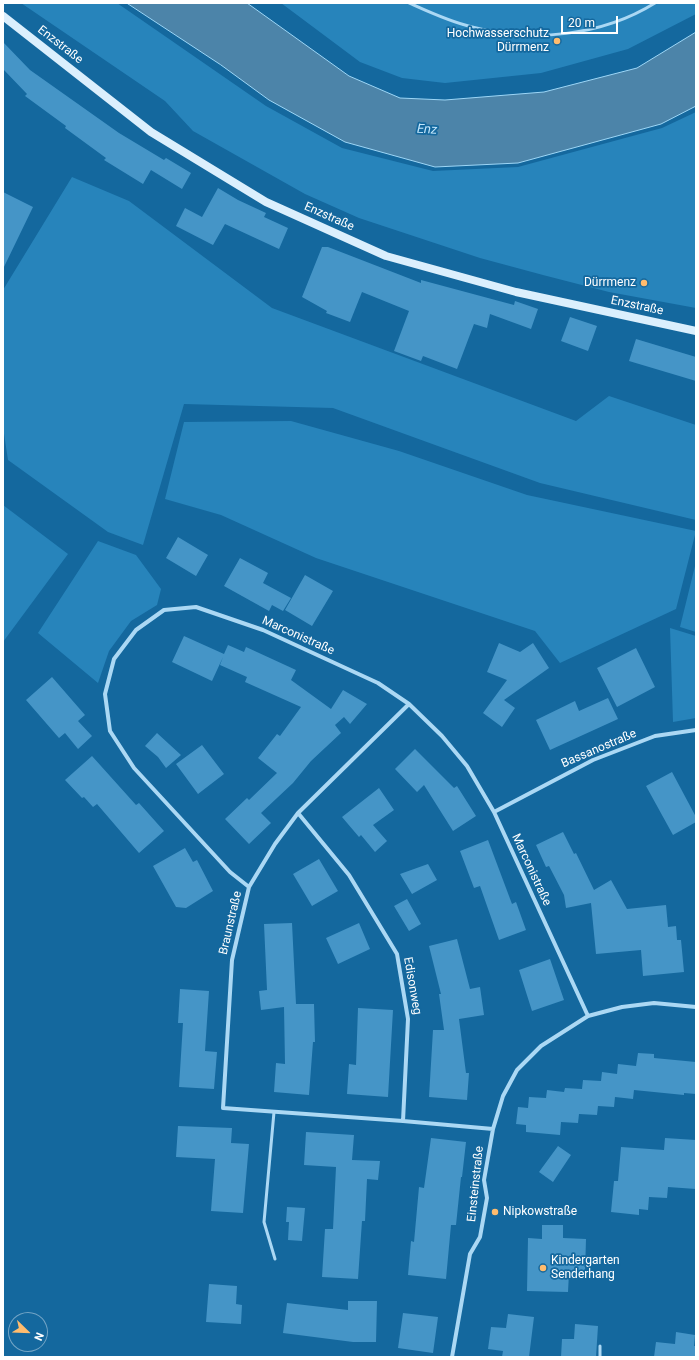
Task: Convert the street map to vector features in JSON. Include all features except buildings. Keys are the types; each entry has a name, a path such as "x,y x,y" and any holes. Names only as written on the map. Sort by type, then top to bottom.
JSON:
{"main road":[{"name":"Enzstraße","path":"3,16 151,132 274,206 386,256 516,292 696,331"}],"street":[{"name":"Marconistraße","path":"249,887 230,872 134,768 110,730 105,694 114,659 136,630 164,610 196,608 263,630 378,683 409,704 442,736 467,766 494,812 588,1016"},
{"name":"Braunstraße","path":"274,1112 223,1108 232,960 249,887 275,844 298,813 409,704"},
{"name":"Bassanostraße","path":"494,812 593,760 655,736 696,730"},
{"name":"Edisonweg","path":"298,813 349,875 397,954 408,1019 403,1121"},
{"name":"Einsteinstraße","path":"452,1357 470,1254 480,1237 486,1198 484,1180 493,1130 503,1096 517,1070 541,1046 588,1016 622,1007 654,1003 696,1007"},
{"path":"274,1112 403,1121 493,1130"}],"lane":[{"path":"409,3 444,19 471,27 496,33 534,35 584,31 612,25 636,15 655,3"},
{"path":"274,1112 264,1222 275,1259"},
{"path":"600,1346 600,1357"}],"shaded area":[{"path":"21,3 117,3 266,106 342,148 433,171 518,167 662,128 696,112 696,308 609,292 480,258 359,218 305,194 193,131 165,101"},
{"path":"281,3 696,3 696,14 628,49 541,73 445,83 402,78 360,62"},
{"path":"72,177 129,201 272,308 576,421 609,396 696,425 696,520 540,483 333,408 184,404 143,545 108,532 8,460 3,427 3,290"},
{"path":"291,421 399,451 527,495 696,531 676,609 560,663 535,631 316,558 221,515 165,499 184,422"},
{"path":"3,505 68,554 3,642"},
{"path":"98,541 136,555 161,589 157,605 131,621 109,651 98,683 38,633"},
{"path":"696,562 696,632 680,627"},
{"path":"670,628 696,636 696,718 673,722"}],"water":[{"name":"Enz","path":"127,3 247,3 349,76 400,98 445,100 544,92 637,68 696,32 696,106 661,124 518,163 435,167 345,142 269,100 221,65"}],"place":[{"name":"Hochwasserschutz Dürrmenz","path":"557,41"},
{"name":"Dürrmenz","path":"644,283"},
{"name":"Nipkowstraße","path":"495,1212"},
{"name":"Kindergarten Senderhang","path":"543,1268"}]}
